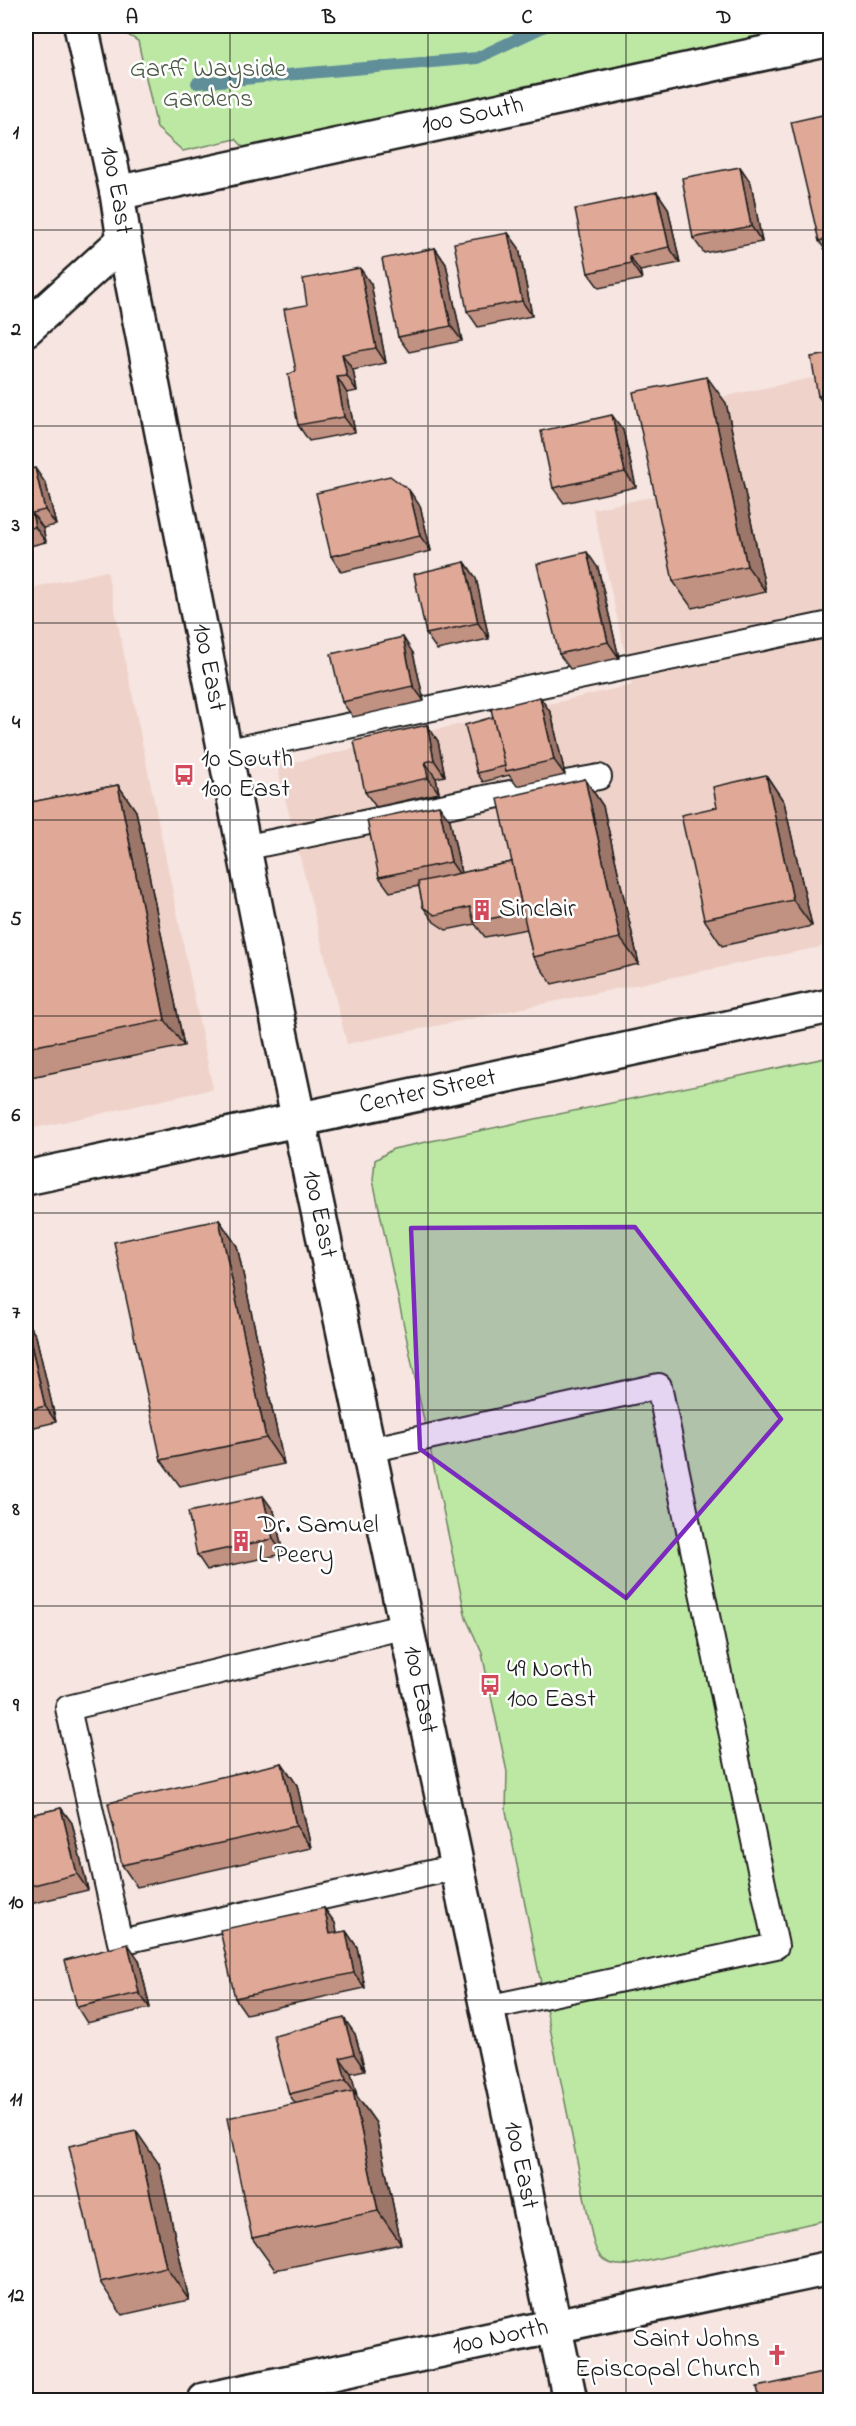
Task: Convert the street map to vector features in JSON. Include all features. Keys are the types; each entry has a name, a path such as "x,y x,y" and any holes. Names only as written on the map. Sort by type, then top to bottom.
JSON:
{"main road":[{"name":"100 East","path":"81,26 117,193 123,240 298,1119 570,2400"},
{"name":"100 South","path":"117,193 831,39"},
{"path":"26,329 123,240"},
{"name":"Center Street","path":"26,1178 831,1006"},
{"name":"100 North","path":"205,2400 831,2268"}],"lane":[{"path":"224,752 831,624"},
{"path":"243,848 494,796 599,777"},
{"path":"369,1450 659,1386 700,1576 776,1946 487,2008"},
{"path":"406,1626 68,1708 120,1942 457,1866"}],"highlighted area":[{"path":"635,1227 781,1419 626,1598 420,1449 411,1228"}],"shaded area":[{"path":"830,374 830,945 347,1044 277,766 632,685 593,509 660,495 642,414"},
{"path":"107,571 213,1089 26,1130 26,589"}],"green space":[{"name":"Garff Wayside Gardens","path":"126,26 830,26 484,104 244,148 236,139 183,151 157,128 138,41 128,35"},
{"path":"830,1057 830,2219 630,2265 617,2265 601,2257 593,2242 506,1811 507,1772 482,1653 466,1618 373,1180 375,1160 393,1149"}],"building":[{"path":"831,113 831,238 819,241 791,122"},
{"path":"740,167 751,226 693,238 682,178"},
{"path":"657,192 669,247 629,256 631,263 588,273 575,209"},
{"path":"508,233 522,301 467,311 454,243"},
{"path":"435,248 451,326 398,337 382,259"},
{"path":"360,268 376,348 342,354 347,376 337,377 344,417 298,425 288,375 296,371 284,309 307,305 303,279"},
{"path":"831,354 831,394 818,396 811,357"},
{"path":"707,377 747,566 673,581 633,392"},
{"path":"612,415 625,472 553,488 541,431"},
{"path":"35,468 45,510 32,513 35,527 26,529 26,470"},
{"path":"390,476 409,490 420,536 331,556 316,493"},
{"path":"587,552 608,642 559,654 537,564"},
{"path":"465,562 478,623 426,634 414,574"},
{"path":"403,637 413,686 342,702 331,654"},
{"path":"540,697 554,760 506,771 491,709"},
{"path":"493,717 505,766 477,773 465,725"},
{"path":"427,725 434,760 425,762 428,778 365,792 354,741"},
{"path":"766,775 793,900 704,919 681,815 717,807 713,787"},
{"path":"585,779 620,938 533,957 498,799"},
{"path":"118,785 165,1020 26,1048 26,803"},
{"path":"439,805 451,862 379,877 367,820"},
{"path":"512,862 523,912 474,922 470,907 435,915 423,907 418,882"},
{"path":"219,1220 266,1438 161,1460 114,1242"},
{"path":"26,1323 45,1406 26,1411"},
{"path":"263,1496 273,1539 197,1555 188,1512"},
{"path":"282,1763 296,1826 122,1865 108,1803"},
{"path":"61,1808 77,1874 26,1887 26,1816"},
{"path":"324,1908 330,1934 346,1931 354,1973 235,1998 220,1930"},
{"path":"128,1944 139,1993 77,2007 65,1960"},
{"path":"344,2018 354,2054 340,2058 346,2080 289,2094 274,2036"},
{"path":"353,2091 378,2211 252,2238 227,2118"},
{"path":"136,2131 166,2267 100,2282 69,2146"},
{"path":"831,2371 831,2400 760,2400 757,2387"}],"waterway":[{"path":"197,83 477,58 545,26"}],"place":[{"name":"10 South 100 East","path":"184,775"},
{"name":"Sinclair","path":"482,910"},
{"name":"Dr. Samuel L Peery","path":"241,1541"},
{"name":"49 North 100 East","path":"490,1685"},
{"name":"Saint Johns Episcopal Church","path":"777,2355"}]}
